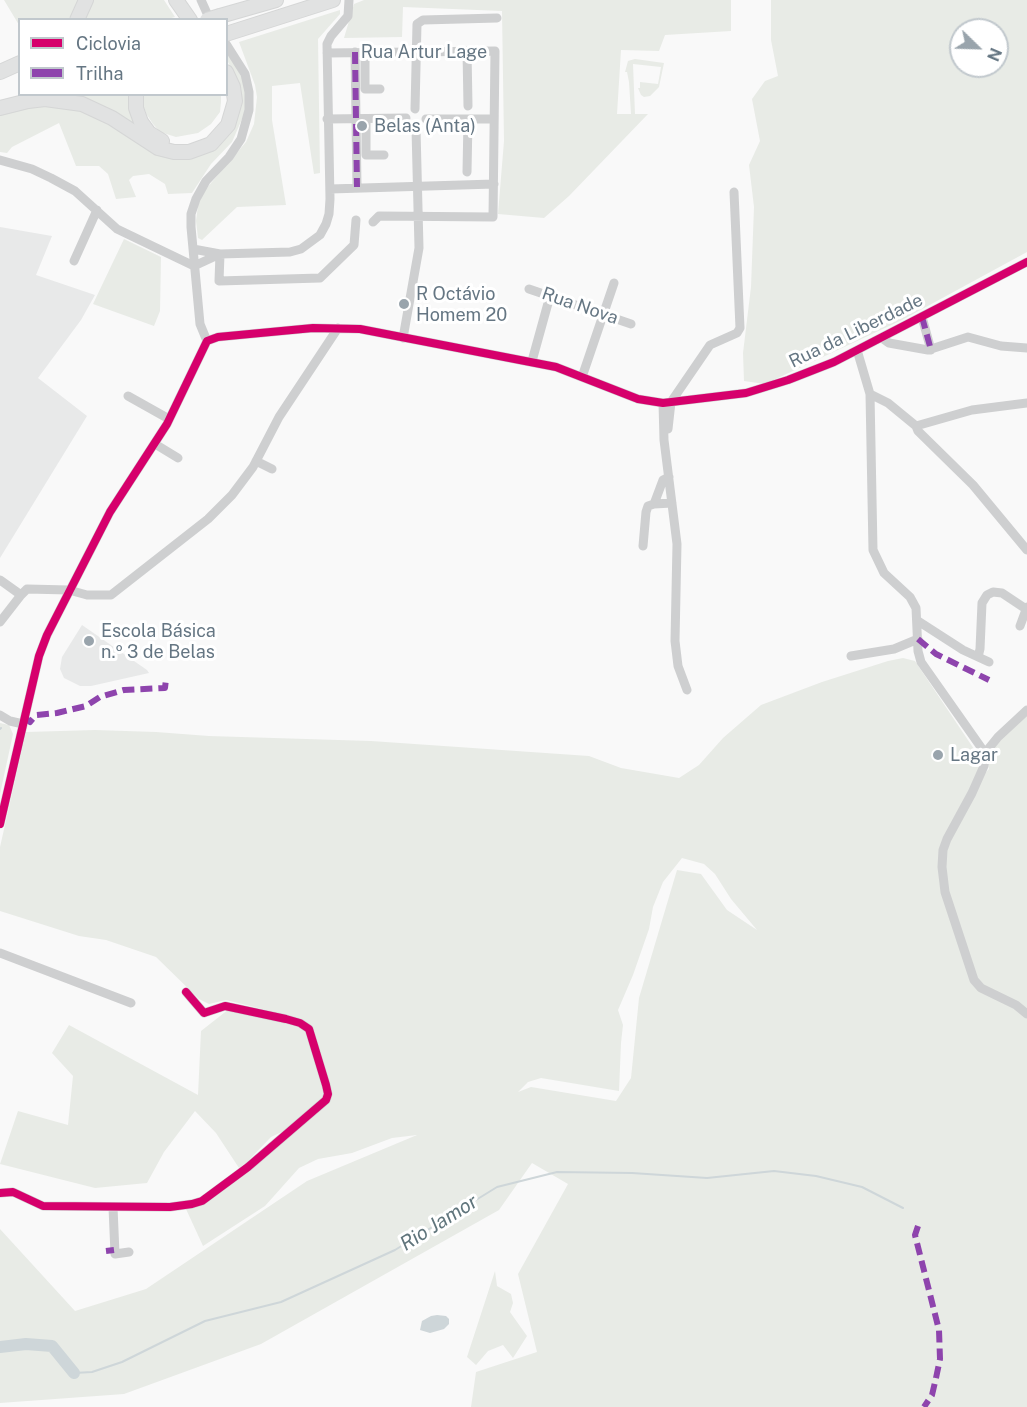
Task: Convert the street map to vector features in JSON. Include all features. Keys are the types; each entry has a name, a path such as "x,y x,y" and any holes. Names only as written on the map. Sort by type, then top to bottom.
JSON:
{"highway":[{"path":"78,18 86,0"},
{"path":"169,0 182,18"},
{"path":"176,0 189,18"},
{"path":"212,18 276,0"},
{"path":"228,37 333,0"},
{"path":"0,72 18,64"},
{"path":"0,81 18,74"},
{"path":"0,108 45,99 82,104 112,117 158,148 174,152 189,152 211,144 228,125 235,101 233,87 228,76"},
{"path":"0,102 18,94"},
{"path":"136,96 138,116 150,133 170,144 184,146 206,138 219,126 226,109 226,96"}],"street":[{"path":"201,0 212,18"},
{"path":"193,249 220,254 290,252 301,249 320,235 329,213 330,189 327,53 329,40 348,16 349,0"},
{"path":"416,109 417,24 423,20 497,18"},
{"path":"0,824 39,656 69,590 110,512 155,444 207,341 200,324 191,214 206,181 236,148 248,120 250,100 248,84 228,37"},
{"path":"467,51 468,106"},
{"name":"Rua Artur Lage","path":"327,53 495,51 493,217 419,215"},
{"path":"360,52 366,89 380,89"},
{"path":"357,187 356,119 360,52"},
{"path":"416,109 422,112 426,119 423,126 416,129 408,126 406,118 409,112 416,109"},
{"path":"327,119 406,118"},
{"path":"366,119 366,155 384,156"},
{"path":"426,119 494,119"},
{"path":"467,172 468,119"},
{"path":"403,338 419,248 416,129"},
{"path":"0,160 32,169 75,191 117,229 194,266"},
{"path":"330,189 494,184"},
{"path":"687,690 678,666 675,641 677,560 665,443 670,423 667,403 710,345 737,333 740,328 734,192"},
{"path":"74,261 97,210"},
{"path":"374,222 379,216 419,215"},
{"path":"220,254 219,281 320,278 354,244 356,220"},
{"path":"194,266 220,254"},
{"name":"Rua da Liberdade","path":"207,341 218,337 313,328 360,329 532,361 556,367 638,399 667,403 746,393 834,362 1027,262"},
{"path":"582,377 615,283"},
{"name":"Rua Nova","path":"529,289 631,324"},
{"path":"532,361 550,296"},
{"path":"922,317 931,350"},
{"path":"0,622 21,595 31,589 69,590 87,595 111,595 208,519 232,495 256,461 279,417 338,328"},
{"path":"882,338 890,343 931,350 968,338 1027,348"},
{"path":"857,350 870,394 873,550 884,573 910,597 916,608 921,662 985,753"},
{"path":"870,394 888,403 916,426 918,431 973,485 1027,550"},
{"path":"128,396 169,419"},
{"path":"916,426 972,410 1027,403"},
{"path":"155,444 178,458"},
{"path":"256,461 272,469"},
{"path":"654,504 663,480 669,477"},
{"path":"643,546 648,506 672,503"},
{"path":"0,580 21,595"},
{"path":"978,657 982,603 987,595 993,592 1002,593 1027,608 1020,626"},
{"path":"918,621 963,650 989,662"},
{"path":"850,656 894,649 918,639"},
{"path":"1027,710 998,737 985,753 984,766 943,850 942,867 945,892 974,980 981,988 1016,1005 1027,1014"},
{"path":"0,715 10,721 23,724"},
{"path":"0,953 131,1003"},
{"path":"0,1193 14,1192 44,1206 170,1207 202,1201 248,1167 326,1100 328,1094 326,1085 309,1029 300,1023 286,1019 225,1006 204,1013 186,992"},
{"path":"113,1207 110,1250 115,1254 129,1252"}],"shaded area":[{"path":"4,0 80,0 69,18 18,18 18,23"},
{"path":"90,0 164,0 175,17 171,18 82,18"},
{"path":"364,0 731,0 731,31 665,35 659,51 621,50 617,114 631,114 629,82 627,72 625,72 628,61 635,59 664,63 659,87 650,96 644,97 638,88 640,88 640,82 658,84 661,67 633,64 635,114 648,114 569,196 544,218 498,214 504,141 502,11 403,7 402,37 344,38 354,4"},
{"path":"771,0 1027,0 1027,252 902,320 765,384 744,381 743,353 751,287 754,207 749,165 760,141 752,99 765,81 778,76 771,40"},
{"path":"340,10 340,14 318,39 320,173 314,174 300,83 272,86 272,120 286,205 237,207 202,240 198,238 196,221 198,205 205,190 246,142 254,124 257,97 255,85 239,42"},
{"path":"228,51 243,80 246,110 232,142 211,164 192,193 168,194 165,184 149,174 133,176 129,180 136,197 116,199 108,174 99,166 76,166 59,123 12,147 7,153 0,152 0,114 20,106 73,104 172,156 233,127 241,101 239,84 228,62"},
{"path":"66,96 133,96 140,130 83,99"},
{"path":"142,96 221,96 220,112 211,124 198,133 176,137 160,132 147,115"},
{"path":"0,227 52,236 36,275 95,295 81,320 38,378 87,416 0,558"},
{"path":"124,239 161,257 160,311 154,326 93,304"},
{"name":"Escola Básica n.º 3 de Belas","path":"82,625 149,673 91,686 80,686 64,678 60,669 62,657"},
{"path":"903,658 915,661 978,755 979,768 985,773 989,769 986,755 1027,713 1027,1407 471,1407 476,1372 537,1352 518,1274 568,1184 532,1163 499,1210 261,1344 124,1394 0,1403 0,1229 75,1311 146,1289 307,1181 417,1135 392,1138 352,1153 318,1159 299,1168 265,1206 203,1246 186,1209 327,1103 302,1019 226,1000 209,1004 199,999 156,957 106,940 79,936 0,911 0,847 26,732 95,730 371,741 589,756 621,768 679,778 699,765 723,738 761,705 888,661","holes":["682,858 704,864 715,874 731,899 757,930 727,910 701,874 677,870 639,998 631,1078 616,1101 531,1087 518,1092 528,1082 541,1078 619,1091 623,1025 618,1010 649,929 653,907 663,882"]},
{"path":"0,723 9,725 13,734 0,794"},
{"path":"229,1009 305,1029 324,1093 323,1097 288,1129 271,1137 239,1168 216,1133 195,1111 164,1152 147,1183 95,1188 0,1164 18,1111 68,1125 73,1076 52,1053 69,1025 198,1095 201,1031"},
{"path":"495,1271 497,1286 511,1294 513,1303 510,1312 527,1336 513,1358 503,1345 488,1351 476,1365 467,1357"},
{"path":"437,1315 446,1316 449,1319 449,1324 444,1329 430,1333 420,1330 422,1321"}],"waterway":[{"name":"Rio Jamor","path":"74,1373 92,1372 122,1362 205,1321 281,1302 395,1250 497,1187 557,1172 632,1173 707,1178 774,1171 816,1176 862,1187 903,1208"},
{"name":"Rio Jamor","path":"0,1347 26,1344 52,1346 74,1373"}],"marked path":[{"path":"355,52 357,187"},
{"path":"922,317 931,350"},
{"path":"918,639 936,654 989,680"},
{"path":"24,717 30,722 36,715 86,706 100,697 124,690 165,688 166,679"},
{"path":"918,1226 915,1235 939,1330 940,1359 932,1395 924,1407"},
{"path":"106,1251 114,1250"}],"cycle path":[{"path":"0,824 39,656 47,635 110,512 167,424 207,341 218,337 313,328 360,329 556,367 638,399 663,403 746,393 788,380 834,362 1027,262"},
{"path":"0,1193 13,1192 43,1206 170,1207 192,1204 202,1201 248,1167 326,1100 328,1094 326,1085 309,1029 300,1023 286,1019 225,1006 204,1013 186,992"}],"place":[{"name":"Belas (Anta)","path":"362,126"},
{"name":"R Octávio Homem 20","path":"404,304"},
{"name":"Escola Básica n.º 3 de Belas","path":"89,641"},
{"name":"Lagar","path":"938,755"}]}
